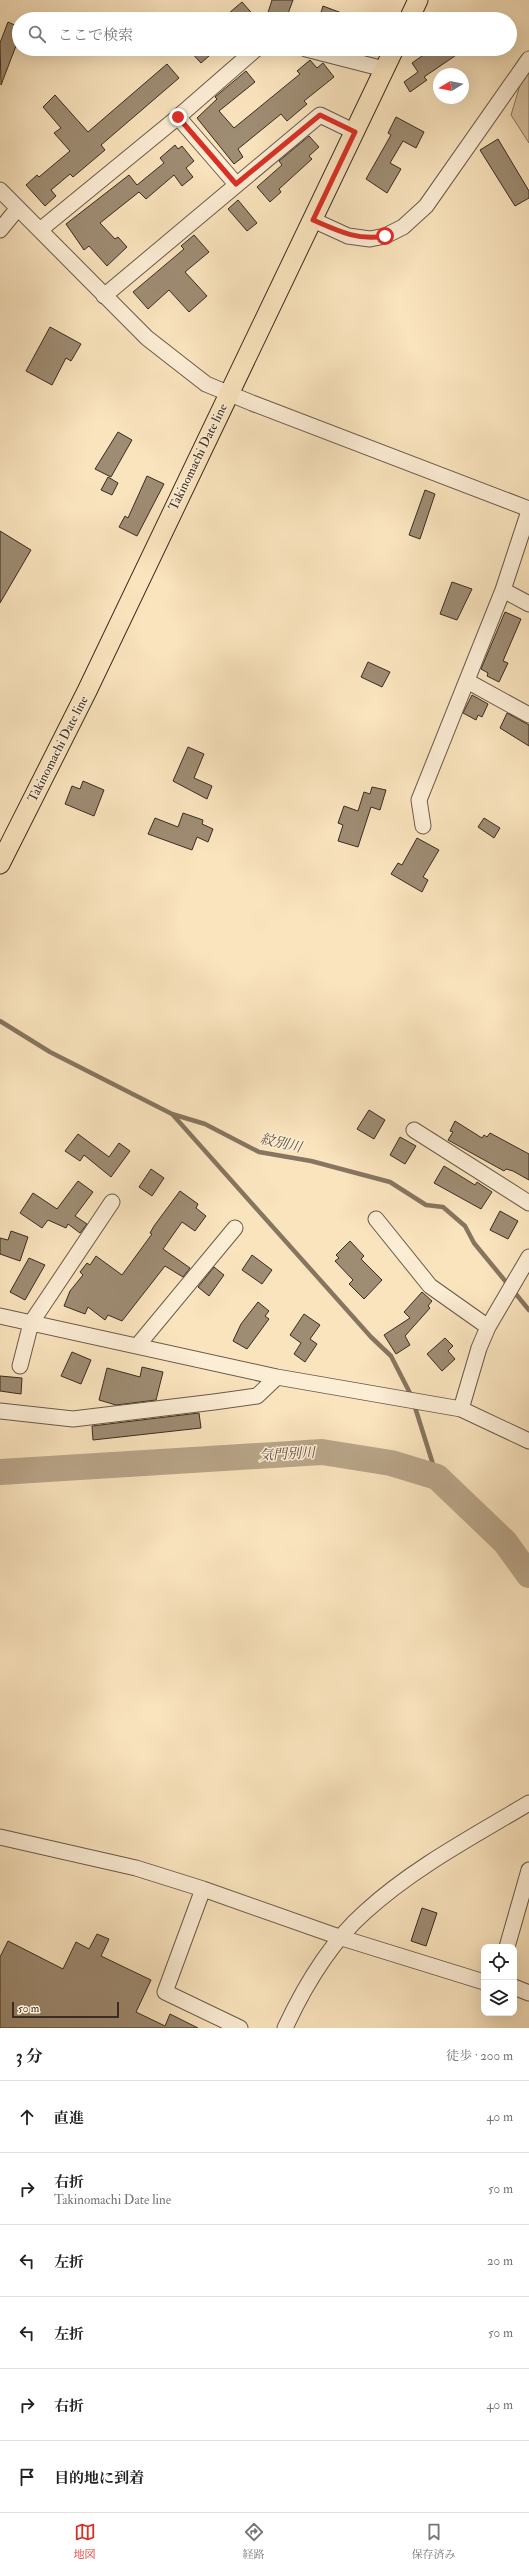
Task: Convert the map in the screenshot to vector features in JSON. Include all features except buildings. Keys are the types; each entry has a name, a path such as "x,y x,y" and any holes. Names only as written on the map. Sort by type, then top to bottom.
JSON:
{"main road":[{"path":"412,12 418,0"},
{"name":"Takinomachi Date line","path":"1,859 87,691 391,56"}],"street":[{"path":"40,230 178,117 248,56"},
{"path":"332,56 384,70"},
{"path":"313,220 348,236 370,239 385,236 403,227 426,206 529,58"},
{"path":"104,296 320,115 355,132"},
{"path":"178,117 236,184"},
{"path":"0,190 146,338 206,384 228,394 529,510 503,590 419,800 423,826"},
{"path":"0,230 18,208"},
{"path":"503,590 529,604"},
{"path":"467,681 529,715"},
{"path":"414,1130 529,1203"},
{"path":"20,1366 31,1322 112,1202"},
{"path":"376,1220 430,1286 488,1327"},
{"path":"138,1345 235,1228"},
{"path":"461,1409 479,1348 488,1327 525,1263"},
{"path":"0,1316 138,1345 277,1377 461,1409 529,1441"},
{"path":"0,1412 73,1419 214,1402 258,1396 277,1377"},
{"path":"285,2028 312,1977 342,1938 365,1912 396,1887 529,1803"},
{"path":"1,1839 136,1868 203,1888 342,1938 481,1981"},
{"path":"508,1944 529,1870"},
{"path":"203,1888 165,1992 240,2028"},
{"path":"517,1988 529,1993"}],"shaded area":[{"path":"529,73 529,143 511,115 520,85"}],"waterway":[{"name":"紋別川","path":"0,1021 50,1052 172,1114 205,1124 259,1152 311,1161 390,1182 426,1205 443,1207 465,1226 474,1243 529,1310"},
{"path":"173,1115 371,1337 391,1356 412,1397"},
{"path":"414,1404 437,1477"},
{"name":"気門別川","path":"0,1472 322,1452 391,1463 437,1477 505,1542 529,1575"}],"route":[{"path":"178,117 236,184 320,115 355,132 313,220 348,236 370,239 385,236"}]}
